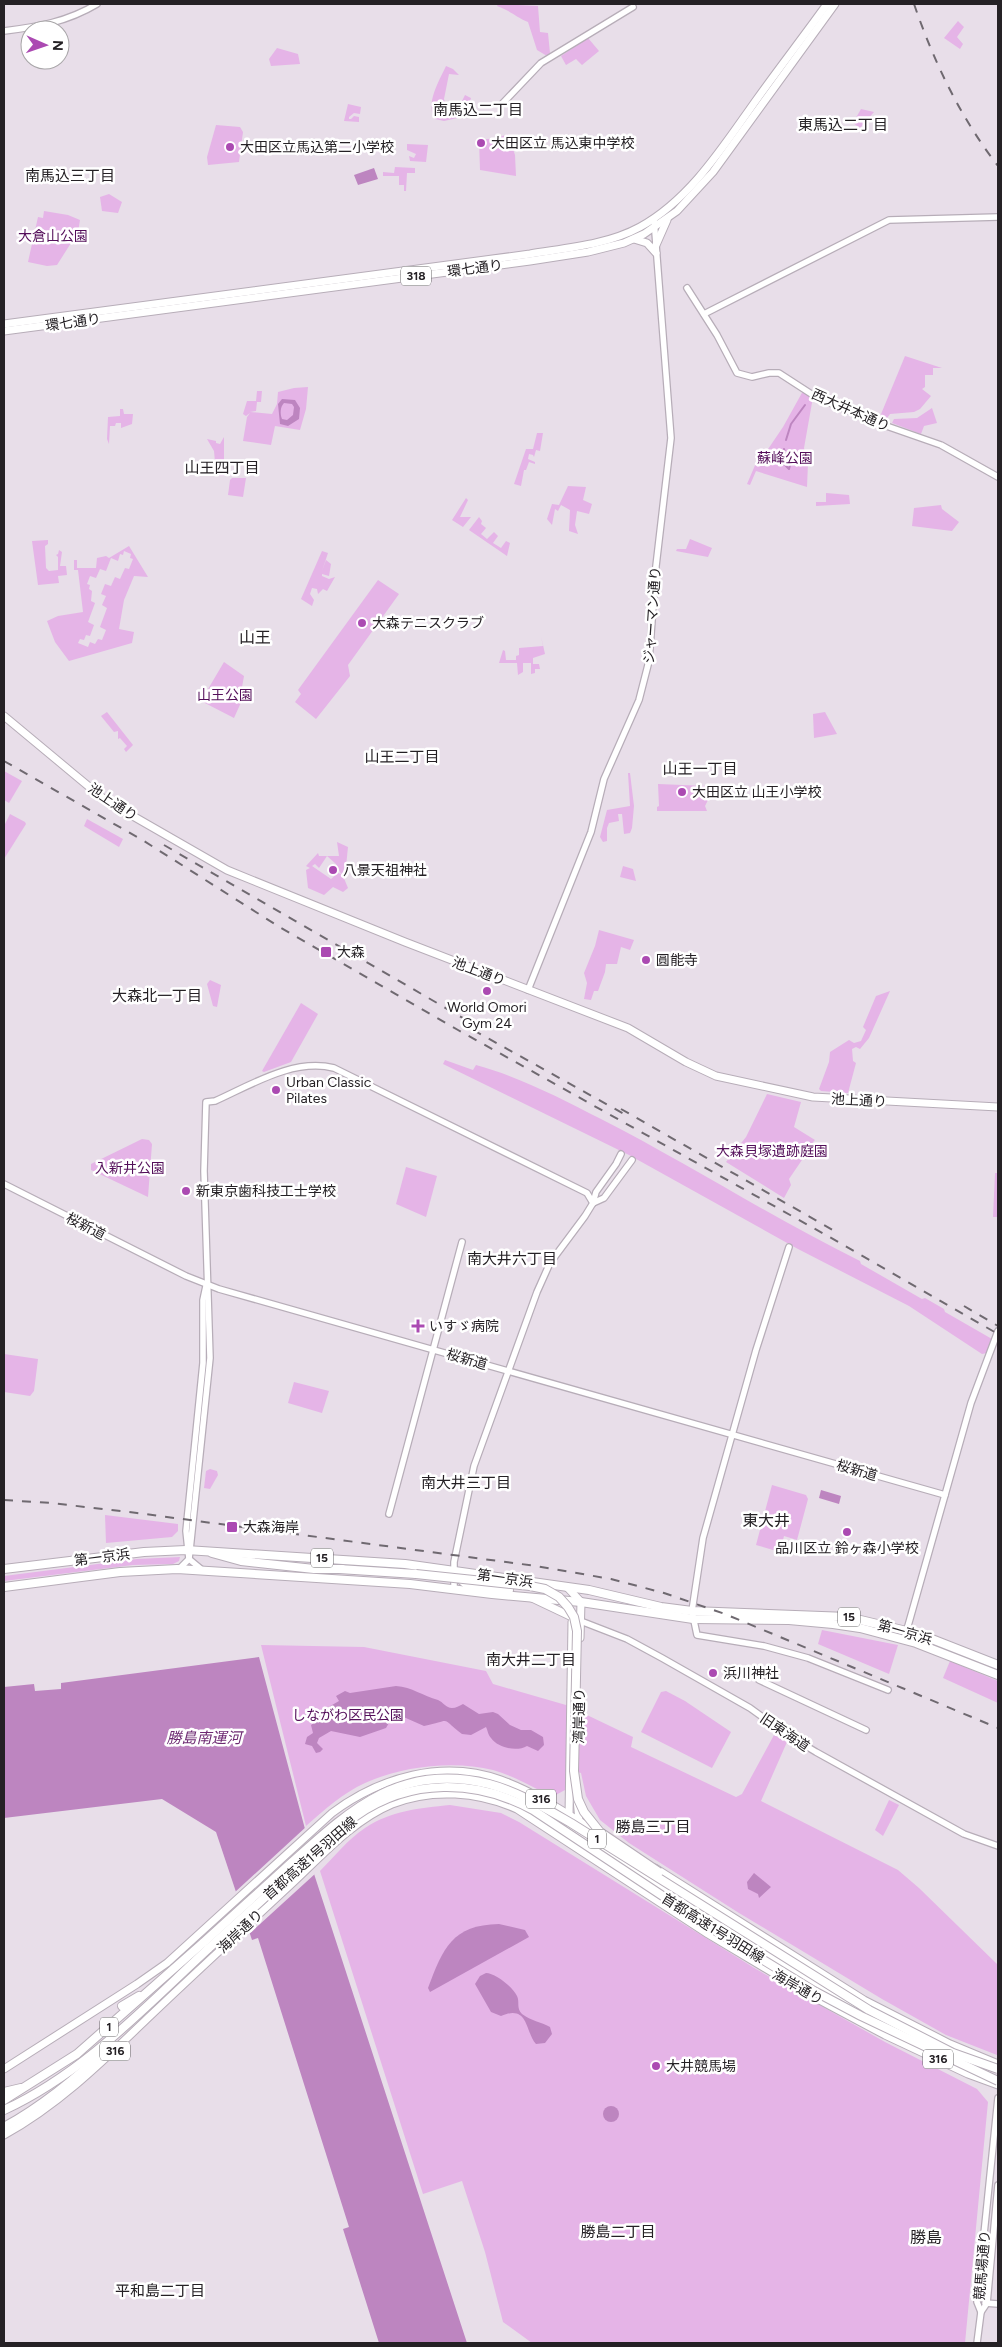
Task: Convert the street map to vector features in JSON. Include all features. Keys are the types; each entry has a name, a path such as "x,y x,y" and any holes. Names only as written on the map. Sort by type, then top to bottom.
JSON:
{"highway":[{"name":"第一京浜","path":"4,1569 144,1552 188,1550 396,1563 589,1590 692,1615 832,1616 865,1620 947,1644 998,1665"},
{"path":"206,1551 232,1559 314,1569 416,1574 538,1587 552,1592 565,1602 574,1617 577,1631 574,1771 576,1793 581,1807 594,1826 606,1837 661,1873 711,1910"},
{"name":"第一京浜","path":"4,1587 120,1572 201,1569 454,1589 692,1615 804,1620 860,1628 904,1640 998,1675"},
{"name":"15","path":"454,1570 457,1577 467,1585 518,1592 529,1597"},
{"name":"首都高速1号羽田線","path":"4,2110 64,2075 106,2043 206,1945 352,1810 371,1798 392,1789 438,1780 482,1782 524,1797 571,1823 868,2010 970,2060 998,2069"},
{"name":"首都高速1号羽田線","path":"4,2100 77,2054 338,1830 365,1810 395,1796 415,1790 438,1787 472,1788 508,1798 533,1810 711,1928 814,1990 890,2029 998,2080"},
{"path":"570,1828 809,1981 890,2029"},
{"path":"122,2006 148,1992"},
{"name":"1","path":"4,2128 53,2095 87,2068 125,2032 130,2021"},
{"path":"970,2060 998,2073"},
{"path":"4,2092 27,2086"}],"main road":[{"name":"環七通り","path":"4,324 576,246 623,235 654,218 680,197 701,175 827,4"},
{"name":"環七通り","path":"4,331 530,261 588,252 634,239 669,218 688,201 709,177 835,4"},
{"path":"634,239 647,243 656,249 669,218"},
{"name":"池上通り","path":"4,716 105,800 227,870 628,1028 686,1062 716,1076 813,1097 998,1107"},
{"path":"567,1587 581,1602"},
{"path":"529,1597 572,1617"},
{"name":"湾岸通り","path":"571,1601 569,1814 573,1844"},
{"name":"湾岸通り","path":"579,1821 577,1815 581,1602"},
{"name":"海岸通り","path":"4,2069 137,1984 178,1954 332,1813 357,1795 394,1780 431,1772 457,1771 491,1777 526,1790 569,1814 724,1910 864,2000 950,2044 998,2064"},
{"name":"海岸通り","path":"4,2135 26,2123 68,2093 341,1838 372,1815 391,1805 426,1795 449,1793 471,1795 506,1804 532,1817 708,1934 810,1995 885,2035 968,2074 998,2085"},
{"path":"551,1804 563,1804 570,1796"}],"street":[{"path":"4,31 50,24 73,16 97,4"},
{"path":"501,105 541,63 633,7"},
{"path":"688,288 704,314 889,220 998,217"},
{"name":"ジャーマン通り","path":"528,990 591,832 604,779 639,700 650,661 656,566 672,438 654,218"},
{"name":"西大井本通り","path":"704,314 735,370 740,375 752,377 769,373 783,375 816,397 874,422 941,445 998,477"},
{"path":"201,1569 189,1559 187,1522 203,1362 203,1300 206,1284 204,1172 206,1102 215,1101 276,1074 301,1067 316,1066 341,1071 587,1193 593,1203"},
{"path":"454,1589 454,1570 474,1466 550,1263 593,1203 596,1192 621,1154"},
{"path":"593,1203 604,1198 632,1160"},
{"name":"桜新道","path":"4,1184 206,1284 945,1495"},
{"path":"389,1514 462,1242"},
{"path":"789,1247 704,1538 692,1615 697,1635 764,1646 808,1658 888,1690"},
{"path":"904,1640 971,1403 998,1331"},
{"path":"179,1569 189,1559"},
{"name":"旧東海道","path":"572,1617 627,1639 750,1708 786,1734 816,1752 964,1834 998,1846"},
{"path":"759,1680 866,1730"},
{"name":"競馬場通り","path":"978,2343 981,2312 977,2302 998,2098"},
{"name":"競馬場通り","path":"981,2312 987,2303 998,2185"},
{"path":"977,2302 998,2304"}],"green space":[{"path":"498,4 538,6 540,32 548,33 550,53 547,56 537,50 528,22 497,6"},
{"path":"958,21 964,27 957,37 963,44 960,49 944,38"},
{"path":"588,38 599,51 582,65 576,59 566,65 561,56"},
{"path":"277,48 298,54 300,64 271,66 269,59"},
{"path":"446,66 453,69 459,75 449,74 444,99 447,109 462,101 465,95 471,98 470,101 473,104 471,115 444,121 435,119 432,113 432,100"},
{"path":"348,104 361,107 360,114 354,113 349,117 351,119 354,116 359,117 359,122 344,121"},
{"path":"861,109 874,112 860,128 853,123"},
{"path":"216,125 240,127 243,132 239,162 208,165 207,157"},
{"path":"508,134 515,155 516,176 480,170 479,140 497,138"},
{"path":"407,144 428,145 426,162 410,161 409,156 414,158 416,154 407,150"},
{"path":"395,167 415,168 415,173 407,173 406,191 404,191 404,185 399,185 399,176 383,176 383,172 394,173"},
{"path":"109,194 122,202 118,213 102,211 100,197"},
{"name":"大倉山公園","path":"44,211 68,215 80,220 78,232 57,265 47,266 28,262 38,217 43,218"},
{"path":"905,356 942,368 933,368 933,375 925,375 925,387 922,389 931,396 920,409 914,412 890,414 885,421 879,419"},
{"path":"308,387 306,409 300,430 275,426 271,445 243,441 247,417 250,413 246,416 243,414 247,401 256,401 257,391 262,391 261,402 257,402 256,411 250,412 272,414 277,404 278,392"},
{"name":"蘇峰公園","path":"803,391 813,397 804,448 808,463 807,487 756,471 750,485 747,484 756,463 758,464 783,427"},
{"path":"932,408 937,423 924,426 921,434 892,423 894,419 917,418"},
{"path":"120,409 123,409 124,414 133,414 132,424 121,428 121,423 110,426 109,444 107,439 108,417 120,416"},
{"path":"537,433 543,433 540,451 536,450 534,457 529,454 528,459 535,462 535,464 529,462 526,470 524,470 521,486 514,484 526,449 533,449"},
{"path":"224,437 224,476 213,476 210,465 215,462 214,451 207,439 220,444"},
{"path":"232,478 246,478 243,497 228,495"},
{"path":"568,486 586,487 583,500 592,504 589,514 577,511 575,525 578,534 569,531 570,510 561,505 558,511 555,509 552,525 547,519 552,504 559,505"},
{"path":"826,493 849,495 850,504 816,506 816,502 826,502"},
{"path":"466,498 468,500 460,517 471,517 463,527 452,520"},
{"path":"941,505 942,509 959,522 952,531 912,526 914,508"},
{"path":"479,517 482,521 481,524 486,528 481,534 487,539 494,532 498,536 493,543 501,548 506,541 510,543 507,556 469,530"},
{"path":"690,539 712,548 708,557 676,551 677,549 686,549"},
{"path":"48,540 48,544 45,546 46,568 49,571 58,570 58,557 56,555 59,550 62,552 60,566 66,566 67,575 58,576 59,583 38,585 32,541"},
{"path":"129,546 148,577 134,576 124,600 119,629 134,632 132,643 69,661 55,642 47,621 58,616 83,612 78,570 74,570 74,560 77,560 77,568 96,568 97,558 106,556 109,558","holes":["124,551 131,554 130,558 133,559 129,569 125,568 120,579 115,577 111,586 105,584 101,594 106,596 102,605 107,608 100,627 106,630 102,640 98,639 95,644 90,642 88,647 78,643 80,639 84,640 86,635 90,636 94,625 88,622 95,603 91,601 92,591 89,589 90,585 87,584 90,576 96,578 100,569 106,571 111,558 118,561 120,554 123,555"]},
{"path":"322,551 328,553 322,571 326,560 331,564 329,576 322,574 322,576 329,579 335,577 327,591 323,589 318,594 317,589 312,588 310,594 314,600 312,606 301,599"},
{"name":"大森テニスクラブ","path":"378,580 399,594 348,665 350,676 316,719 295,702 301,694 298,690"},
{"path":"541,636 545,654 533,658 533,664 539,664 540,669 535,669 535,673 531,674 531,663 523,663 523,672 518,675 517,663 499,663 503,650 505,651 506,660 516,660 516,656 519,655 519,648 543,646"},
{"name":"山王公園","path":"224,662 244,676 241,693 243,698 234,718 201,701"},
{"path":"107,712 133,745 126,752 124,749 127,746 120,738 118,739 118,731 114,732 101,716"},
{"path":"825,712 837,734 814,738 813,714"},
{"path":"4,771 22,781 9,803 4,800"},
{"path":"628,773 630,773 634,806 632,828 630,833 624,834 622,814 618,814 619,821 609,823 607,841 603,842 600,837 607,810 630,806"},
{"path":"658,784 707,786 705,791 708,800 705,806 707,811 657,811 659,806"},
{"path":"10,814 26,824 4,859 4,826"},
{"path":"87,819 123,839 119,847 84,826"},
{"path":"337,842 348,847 345,876 343,876 348,888 343,892 333,887 324,895 308,888 306,870 310,868 306,866 318,853 319,856 327,856 339,856","holes":["327,856 336,864 341,874 338,873 331,879 312,866 315,864 319,868"]},
{"path":"623,866 633,869 636,881 620,877"},
{"path":"599,930 634,940 630,950 621,947 617,964 606,964 598,991 594,991 591,1000 584,999 587,983 584,973"},
{"path":"210,980 221,985 217,1007 213,1006 207,984"},
{"path":"890,991 869,1038 860,1049 856,1047 852,1049 853,1061 856,1063 848,1093 821,1091 819,1089 829,1062 830,1052 849,1040 854,1043 861,1041 866,1030 863,1027 876,996"},
{"path":"301,1003 318,1014 291,1062 264,1072 262,1071"},
{"path":"445,1060 473,1070 476,1065 524,1082 634,1136 794,1227 860,1261 861,1264 922,1299 925,1298 944,1309 945,1312 992,1339 987,1353 982,1354 909,1306 798,1249 629,1155 443,1064"},
{"name":"大森貝塚遺跡庭園","path":"767,1094 801,1102 794,1127 815,1140 801,1155 804,1157 789,1179 791,1185 784,1198 726,1162 746,1137"},
{"name":"入新井公園","path":"142,1139 149,1140 152,1144 148,1197 91,1170 91,1164"},
{"path":"406,1167 437,1176 426,1217 396,1204"},
{"path":"995,1173 998,1173 998,1217 993,1217"},
{"path":"4,1354 38,1359 34,1391 30,1396 4,1392"},
{"path":"294,1382 329,1391 322,1413 288,1403"},
{"path":"210,1469 217,1471 218,1475 210,1489 204,1488 206,1471"},
{"path":"772,1485 806,1495 808,1499 797,1540 784,1536 780,1552 756,1545"},
{"path":"105,1515 178,1524 178,1531 172,1537 106,1543"},
{"path":"180,1557 179,1561 173,1564 133,1565 4,1581 4,1576 137,1559"},
{"path":"822,1630 898,1645 889,1674 818,1644"},
{"name":"しながわ区民公園","path":"261,1645 364,1647 486,1671 493,1684 566,1705 633,1737 631,1747 736,1797 742,1794 774,1735 787,1742 761,1801 898,1870 998,1965 997,2055 946,2035 882,1999 739,1913 629,1843 600,1820 586,1796 581,1773 568,1770 565,1790 552,1797 501,1772 478,1767 462,1765 428,1766 395,1772 357,1787 334,1802 306,1826"},
{"path":"950,1661 998,1681 998,1703 943,1678"},
{"path":"666,1691 685,1701 731,1732 712,1768 641,1732 661,1692"},
{"path":"889,1800 899,1805 883,1836 875,1830"},
{"name":"大井競馬場","path":"450,1805 501,1813 519,1822 756,1969 885,2042 977,2089 988,2102 965,2343 532,2343 503,2322 485,2252 462,2181 423,2194 320,1871 353,1837 375,1822 406,1811"}],"water":[{"path":"374,168 378,179 358,185 354,175"},
{"path":"282,399 295,400 300,408 299,419 288,426 280,424 278,404","holes":["284,403 292,404 294,407 293,415 287,420 282,419 281,411"]},
{"path":"821,1490 841,1496 839,1504 819,1498"},
{"name":"勝島南運河","path":"259,1657 305,1829 302,1837 467,2343 379,2343 343,2229 349,2227 258,1938 252,1940 216,1832 162,1799 4,1818 4,1687 34,1684 35,1691 61,1689 61,1683"},
{"path":"396,1686 407,1688 438,1700 450,1708 463,1704 479,1714 493,1712 510,1725 521,1730 531,1730 543,1737 544,1745 538,1751 527,1746 518,1749 503,1747 489,1736 486,1727 471,1735 462,1734 445,1721 424,1726 399,1715 393,1716 386,1728 360,1737 331,1731 319,1738 317,1743 323,1749 320,1752 316,1753 312,1746 305,1744 307,1737 313,1733 311,1725 319,1719 318,1713 339,1701 336,1696 345,1691 350,1693"},
{"path":"754,1873 771,1887 759,1898 758,1894 748,1889 747,1882"},
{"path":"499,1924 525,1930 529,1937 430,1992 428,1988 433,1974 445,1950 452,1941 470,1929 483,1925"},
{"path":"486,1973 499,1978 512,1989 517,1996 519,2010 522,2014 550,2027 552,2034 545,2043 536,2044 521,2016 510,2013 501,2016 491,2012 475,1984 480,1976"},
{"path":"608,2106 614,2106 619,2111 617,2120 608,2122 603,2117 603,2111"}],"pier":[{"path":"307,1826 305,1837 316,1873 249,1934 234,1893"}],"waterway":[{"path":"786,440 791,424 805,405"},
{"path":"784,449 786,456 783,455 783,463 789,469 790,465"}],"railway":[{"path":"914,4 930,47 949,88 960,109 998,166"},
{"path":"4,761 144,841 281,928 458,1030 826,1235 998,1334"},
{"path":"164,845 482,1029"},
{"path":"473,1030 626,1115"},
{"path":"621,1109 838,1233"},
{"path":"964,1306 998,1326"},
{"path":"4,1500 51,1503 137,1513 536,1566 611,1579 664,1593 725,1614 998,1728"}],"place":[{"name":"大田区立 馬込東中学校","path":"481,143"},
{"name":"大田区立馬込第二小学校","path":"230,147"},
{"name":"大森テニスクラブ","path":"362,623"},
{"name":"大田区立 山王小学校","path":"682,792"},
{"name":"八景天祖神社","path":"333,870"},
{"name":"大森","path":"326,952"},
{"name":"圓能寺","path":"646,960"},
{"name":"World Omori Gym 24","path":"487,991"},
{"name":"Urban Classic Pilates","path":"276,1090"},
{"name":"新東京歯科技工士学校","path":"186,1191"},
{"name":"いすゞ病院","path":"418,1326"},
{"name":"大森海岸","path":"232,1527"},
{"name":"品川区立 鈴ヶ森小学校","path":"847,1532"},
{"name":"浜川神社","path":"713,1673"},
{"name":"大井競馬場","path":"656,2066"}],"district":[{"name":"南馬込二丁目","path":"478,110"},
{"name":"東馬込二丁目","path":"843,125"},
{"name":"南馬込三丁目","path":"70,176"},
{"name":"山王四丁目","path":"222,468"},
{"name":"山王","path":"255,637"},
{"name":"山王二丁目","path":"402,757"},
{"name":"山王一丁目","path":"700,769"},
{"name":"大森北一丁目","path":"157,996"},
{"name":"南大井六丁目","path":"512,1259"},
{"name":"南大井三丁目","path":"466,1483"},
{"name":"東大井","path":"766,1520"},
{"name":"南大井二丁目","path":"531,1660"},
{"name":"勝島三丁目","path":"653,1827"},
{"name":"勝島二丁目","path":"618,2232"},
{"name":"勝島","path":"926,2237"},
{"name":"平和島二丁目","path":"160,2291"}]}
